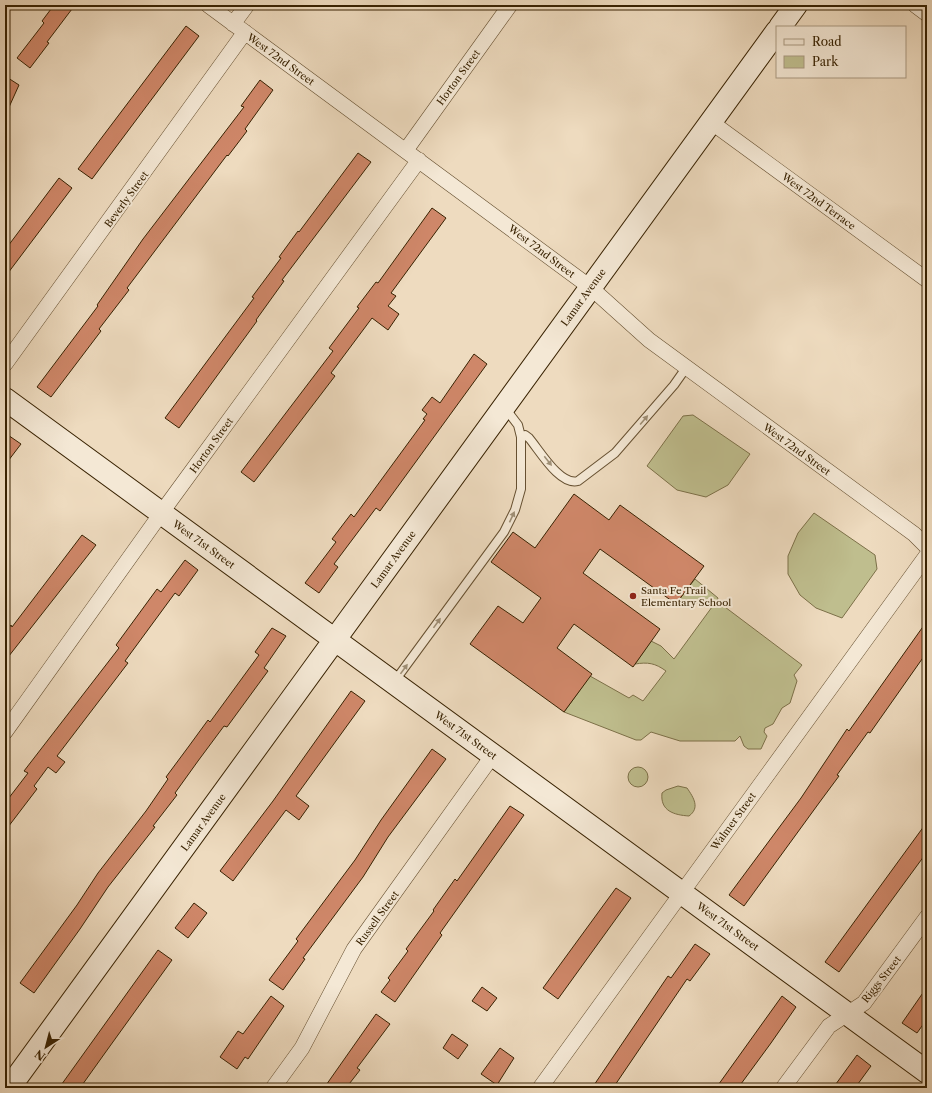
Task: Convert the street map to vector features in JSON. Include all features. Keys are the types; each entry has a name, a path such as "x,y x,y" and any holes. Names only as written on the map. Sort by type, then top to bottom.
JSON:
{"street":[{"name":"West 72nd Street","path":"208,5 590,287 648,340 907,530 927,547"},
{"name":"Beverly Street","path":"5,364 239,28 247,5"},
{"name":"Horton Street","path":"406,150 510,5"},
{"path":"781,26 796,5"},
{"path":"915,5 927,14"},
{"name":"Lamar Avenue","path":"9,1088 776,32"},
{"name":"West 72nd Terrace","path":"711,122 927,280"},
{"name":"Horton Street","path":"5,732 162,513 419,160"},
{"name":"West 71st Street","path":"5,398 927,1072"},
{"name":"Walmer Street","path":"540,1088 927,555"},
{"name":"Russell Street","path":"273,1088 302,1048 354,949 493,755"},
{"name":"Riggs Street","path":"783,1088 829,1026 864,1003 927,917"}],"lane":[{"path":"521,437 525,435 530,438 559,476 573,483 578,482 616,453 674,385 686,368"},
{"path":"394,682 508,525 515,510 521,489 521,437 518,425 504,407"}],"green space":[{"path":"693,415 750,454 728,485 706,497 677,490 647,466 683,416"},
{"path":"814,513 875,555 877,569 842,618 816,608 800,595 788,574 788,556 798,533"},
{"path":"695,579 718,598 717,601 802,665 794,675 797,681 790,703 782,708 773,724 765,728 764,732 767,736 761,749 748,749 744,746 740,736 735,741 680,741 651,732 641,740 636,740 564,712 590,676 629,698 633,695 643,701 666,671 651,664 635,664 651,641 661,646 674,659 712,607 704,604 678,601"},
{"path":"638,767 645,770 648,777 645,784 638,787 631,784 628,777 631,770"},
{"path":"678,786 687,788 694,799 694,810 689,816 673,813 663,804 662,793"}],"building":[{"path":"54,5 75,5 47,42 49,43 30,68 17,58 44,23 42,21"},
{"path":"186,26 199,36 92,179 78,169"},
{"path":"5,76 19,85 5,116"},
{"path":"260,80 273,90 245,129 247,131 228,156 227,155 127,288 129,290 99,329 101,331 51,397 37,387 98,306 97,305 143,239 244,107 241,106"},
{"path":"358,153 371,162 282,280 284,281 256,320 257,321 179,428 165,418 254,298 252,297 281,258 279,257"},
{"path":"59,178 72,188 5,277 5,250"},
{"path":"432,208 446,218 391,293 396,296 388,306 399,314 388,330 372,318 331,373 335,376 254,482 241,472 333,351 329,348 359,308 357,307 376,282 378,283"},
{"path":"474,354 487,364 380,511 376,508 334,564 338,567 319,593 305,583 336,542 332,539 351,514 354,517 425,420 423,419 427,414 422,410 432,397 440,403"},
{"path":"5,433 21,444 5,465"},
{"name":"Santa Fe Trail Elementary School","path":"574,494 609,520 620,505 704,566 676,604 600,549 583,573 660,629 633,667 574,624 557,648 592,674 564,712 470,644 498,606 523,623 541,598 491,562 513,532 535,548"},
{"path":"82,535 96,545 5,661 5,633 11,625 12,627"},
{"path":"185,560 198,570 179,596 175,593 125,661 128,663 57,756 65,762 56,773 48,767 34,786 37,789 5,831 5,803 28,773 24,771 119,648 116,645 157,589 161,592"},
{"path":"927,621 927,652 744,906 729,895 801,798 847,729 849,731"},
{"path":"272,628 286,636 264,668 268,671 227,727 224,726 198,761 175,793 177,795 153,826 155,827 108,887 34,993 20,983 77,905 98,873 146,811 168,779 166,777 208,720 210,722 259,655 255,652"},
{"path":"351,691 365,701 296,796 309,806 299,820 286,810 233,881 220,871 273,801"},
{"path":"432,749 446,759 388,837 363,877 303,958 305,959 283,990 269,980 298,941 296,939 355,860 381,820"},
{"path":"510,806 524,815 440,933 442,935 395,1002 381,992 390,980 388,978 408,951 406,949 434,911 433,910 455,879 457,881"},
{"path":"927,822 927,852 839,972 825,962"},
{"path":"616,888 631,898 558,999 543,988"},
{"path":"194,903 207,913 188,938 175,928"},
{"path":"695,944 710,954 690,981 687,979 613,1088 592,1088 668,976 671,978"},
{"path":"158,950 172,960 80,1088 59,1088"},
{"path":"482,987 497,998 487,1011 472,1001"},
{"path":"927,987 927,1019 917,1033 902,1023"},
{"path":"271,996 284,1006 248,1059 245,1057 237,1069 220,1057 238,1031 243,1034"},
{"path":"782,996 796,1007 771,1043 738,1088 716,1088"},
{"path":"376,1014 390,1024 357,1068 360,1070 346,1088 324,1088"},
{"path":"452,1034 468,1045 458,1059 443,1048"},
{"path":"500,1048 514,1058 497,1085 481,1074"},
{"path":"857,1055 871,1066 855,1088 833,1088"}],"place":[{"name":"Santa Fe Trail Elementary School","path":"633,596"}]}
